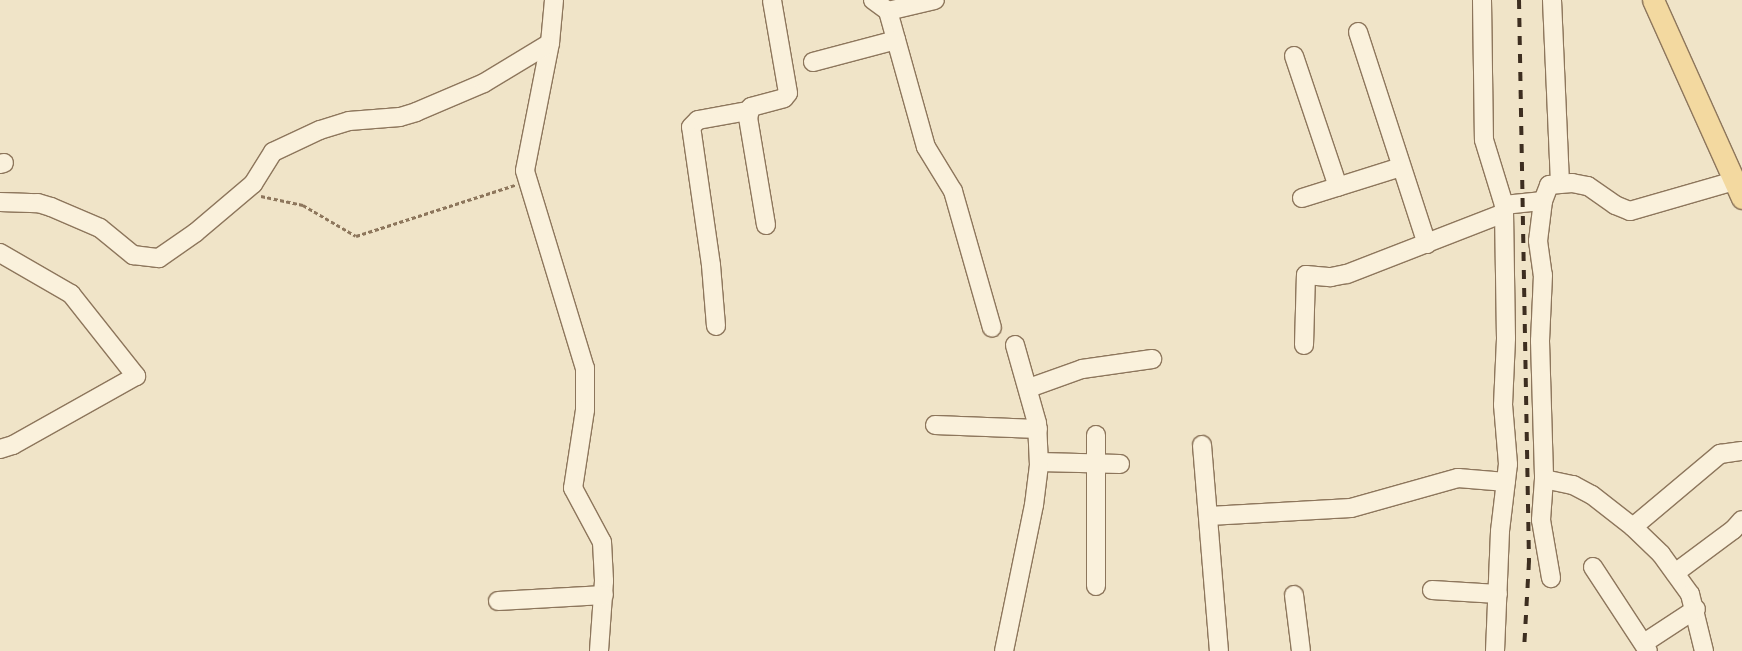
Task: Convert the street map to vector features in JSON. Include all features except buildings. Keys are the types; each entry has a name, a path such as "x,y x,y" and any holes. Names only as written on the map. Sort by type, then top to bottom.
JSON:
{"main road":[{"path":"1653,0 1738,190"}],"street":[{"path":"554,0 550,43 526,156 528,182 583,354 584,410 573,488 602,536 604,595 599,651"},
{"path":"716,326 711,265 691,127 698,120 748,111 751,107 784,98 788,93 772,0"},
{"path":"873,0 888,11 926,147 953,191 992,328"},
{"path":"888,11 935,0"},
{"path":"1482,0 1484,140 1503,210 1506,338 1503,405 1508,464 1500,531 1494,651"},
{"path":"1552,0 1560,184"},
{"path":"1358,32 1426,244"},
{"path":"813,62 896,40"},
{"path":"0,202 38,203 51,207 100,228 133,255 154,259 195,233 240,196 262,174 273,152 320,130 349,121 400,117 416,112 484,83 550,43"},
{"path":"1294,56 1338,186"},
{"path":"748,111 766,225"},
{"path":"1302,198 1401,167"},
{"path":"1551,578 1541,527 1544,479 1540,341 1543,275 1538,248 1543,201 1549,185 1588,186 1615,205 1630,210 1738,190"},
{"path":"1304,345 1306,275 1331,277 1347,274 1426,244 1503,210 1543,201"},
{"path":"0,253 71,294 136,376 13,445 0,448"},
{"path":"1004,651 1034,505 1039,462 1038,429 1029,388 1015,345"},
{"path":"1029,388 1082,369 1152,359"},
{"path":"935,425 1038,429"},
{"path":"1096,435 1096,586"},
{"path":"1202,445 1219,651"},
{"path":"1633,527 1720,454 1742,451"},
{"path":"1039,462 1097,465 1120,464"},
{"path":"1209,516 1351,508 1458,478 1506,482"},
{"path":"1544,479 1573,485 1633,527 1675,573 1696,609 1704,651"},
{"path":"1675,573 1733,530 1742,520"},
{"path":"1592,567 1646,647 1696,609"},
{"path":"1432,590 1498,594"},
{"path":"498,601 604,595"},
{"path":"1294,595 1301,651"}],"path":[{"path":"240,196 260,196 303,204 356,236 528,182"}],"railway":[{"path":"1519,0 1529,561 1524,651"}]}
